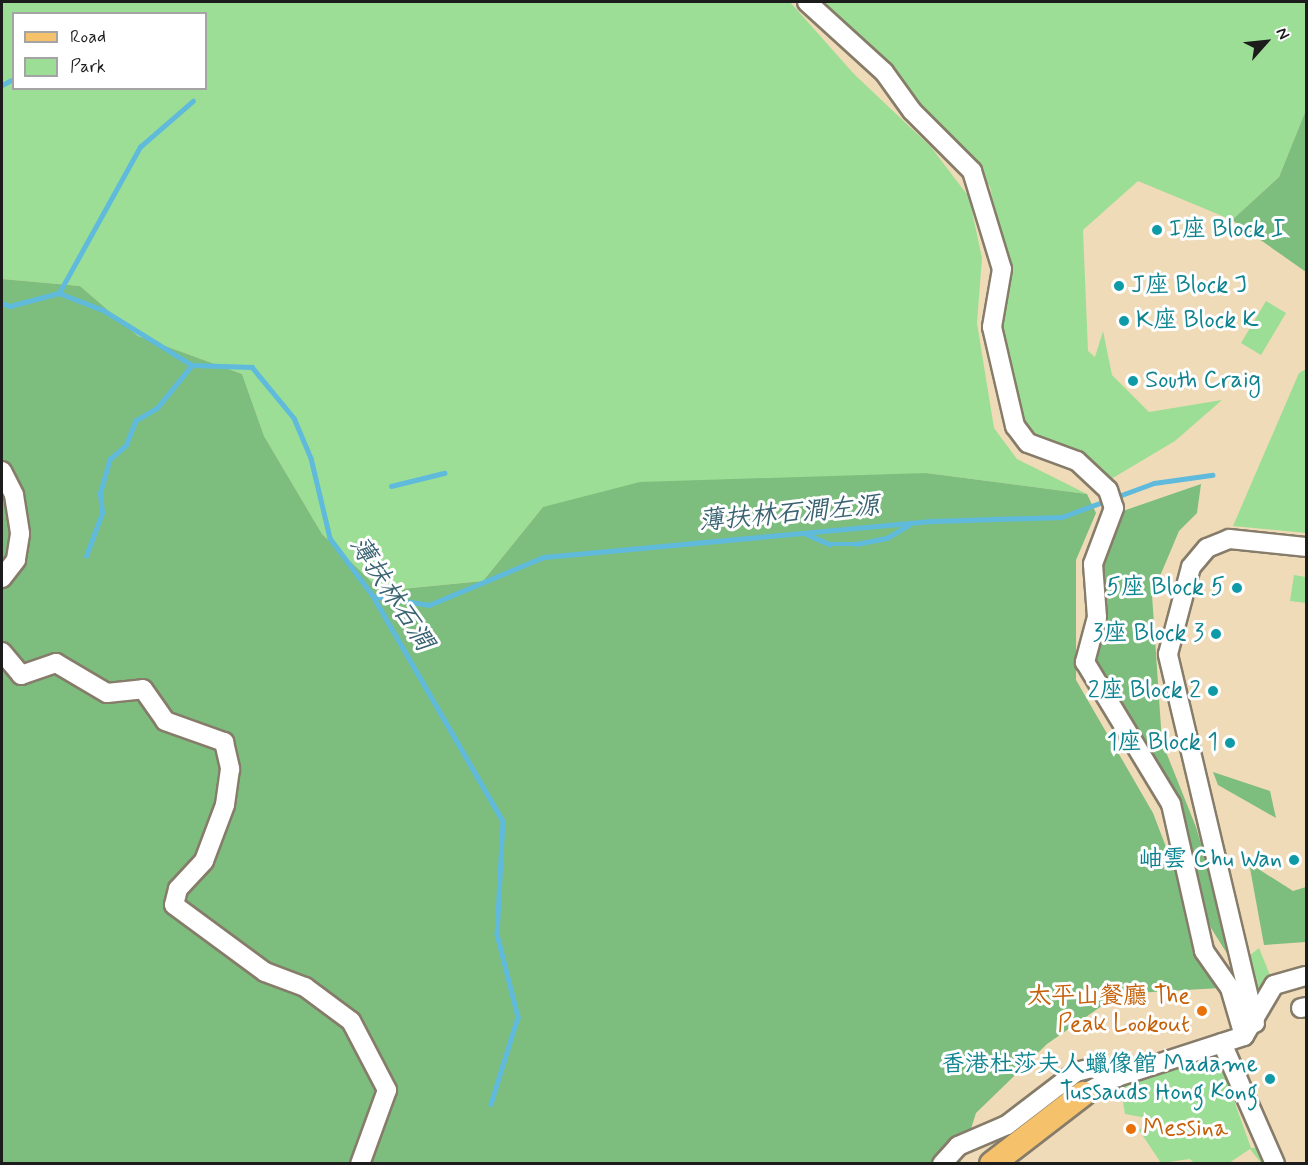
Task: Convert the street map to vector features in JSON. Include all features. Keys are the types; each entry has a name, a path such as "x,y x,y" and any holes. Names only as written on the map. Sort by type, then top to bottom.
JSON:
{"main road":[{"path":"992,1164 1083,1094"}],"street":[{"path":"807,2 884,72 912,111 972,171 1002,269 992,327 1015,426 1028,443 1077,461 1103,483 1114,508 1094,564 1097,617 1084,662 1171,804 1204,951 1230,988 1250,1029"},
{"path":"2,471 14,495 20,534 16,560 2,578"},
{"path":"1250,1029 1168,654 1191,567 1207,548 1229,539 1306,547"},
{"path":"2,652 21,675 56,663 107,693 143,689 165,721 224,742 230,769 225,805 204,861 178,889 174,904 265,972 305,987 351,1020 387,1090 360,1164"},
{"path":"1083,1094 1117,1077 1222,1043 1250,1029 1276,983 1306,976"},
{"path":"1222,1043 1275,1164"},
{"path":"942,1164 958,1146 1006,1125 1076,1072 1092,1068 1117,1077"}],"green space":[{"path":"2,2 790,2 854,74 931,147 969,197 982,258 977,323 994,428 1017,459 1087,494 926,473 543,507 483,581 381,591 322,534 264,436 242,374 138,336 80,286 2,279"},
{"path":"819,2 1306,2 1306,110 1279,177 1232,220 1138,181 1083,230 1088,351 1095,357 1103,331 1112,375 1149,412 1222,400 1175,441 1106,482 1101,470 1031,441 1015,419 999,322 1004,256 990,187 948,132"},
{"path":"1306,110 1306,272 1232,220 1279,177"},
{"path":"2,279 80,286 138,336 242,374 264,436 322,534 381,591 483,581 543,507 640,482 926,473 1087,494 1096,513 1076,560 1076,680 1153,813 1220,988 1119,994 1047,1044 976,1113 960,1163 2,1163"},
{"path":"1266,301 1286,313 1261,355 1241,343"},
{"path":"1306,369 1306,533 1233,526 1299,373"},
{"path":"1201,484 1197,513 1179,531 1152,595 1162,742 1196,827 1238,971 1211,928 1167,806 1092,676 1092,596 1117,513"},
{"path":"1294,575 1306,577 1306,603 1290,601"},
{"path":"1213,772 1270,791 1276,818 1218,785"},
{"path":"1249,863 1293,891 1306,887 1306,942 1264,945"},
{"path":"1259,948 1270,975 1259,997 1250,955"},
{"path":"1204,1054 1222,1067 1251,1148 1260,1148 1271,1163 1261,1163 1250,1149 1229,1163 1194,1163 1190,1159 1161,1163 1139,1130 1152,1119 1125,1114 1121,1091 1111,1091 1110,1084"}],"waterway":[{"path":"2,85 12,80"},
{"path":"59,293 140,147 193,101"},
{"name":"薄扶林石澗","path":"2,303 10,306 59,293 103,310 192,365 252,367 294,418 311,458 330,538 373,596 503,821 497,934 518,1017 491,1104"},
{"path":"86,556 102,513 100,493 110,459 126,445 135,421 157,408 192,365"},
{"path":"391,486 444,473"},
{"name":"薄扶林石澗左源","path":"1116,497 1154,483 1212,475"},
{"name":"薄扶林石澗左源","path":"373,596 429,605 544,557 933,521 1062,517 1108,500"},
{"path":"806,534 830,544 856,544 887,538 909,525"}],"place":[{"name":"I座 Block I","path":"1157,230"},
{"name":"J座 Block J","path":"1119,286"},
{"name":"K座 Block K","path":"1124,321"},
{"name":"South Craig","path":"1133,381"},
{"name":"5座 Block 5","path":"1237,588"},
{"name":"3座 Block 3","path":"1216,634"},
{"name":"2座 Block 2","path":"1213,691"},
{"name":"1座 Block 1","path":"1230,743"},
{"name":"岫雲 Chu Wan","path":"1294,860"},
{"name":"太平山餐廳 The Peak Lookout","path":"1202,1011"},
{"name":"香港杜莎夫人蠟像館 Madame Tussauds Hong Kong","path":"1270,1079"},
{"name":"Messina","path":"1131,1129"}]}
